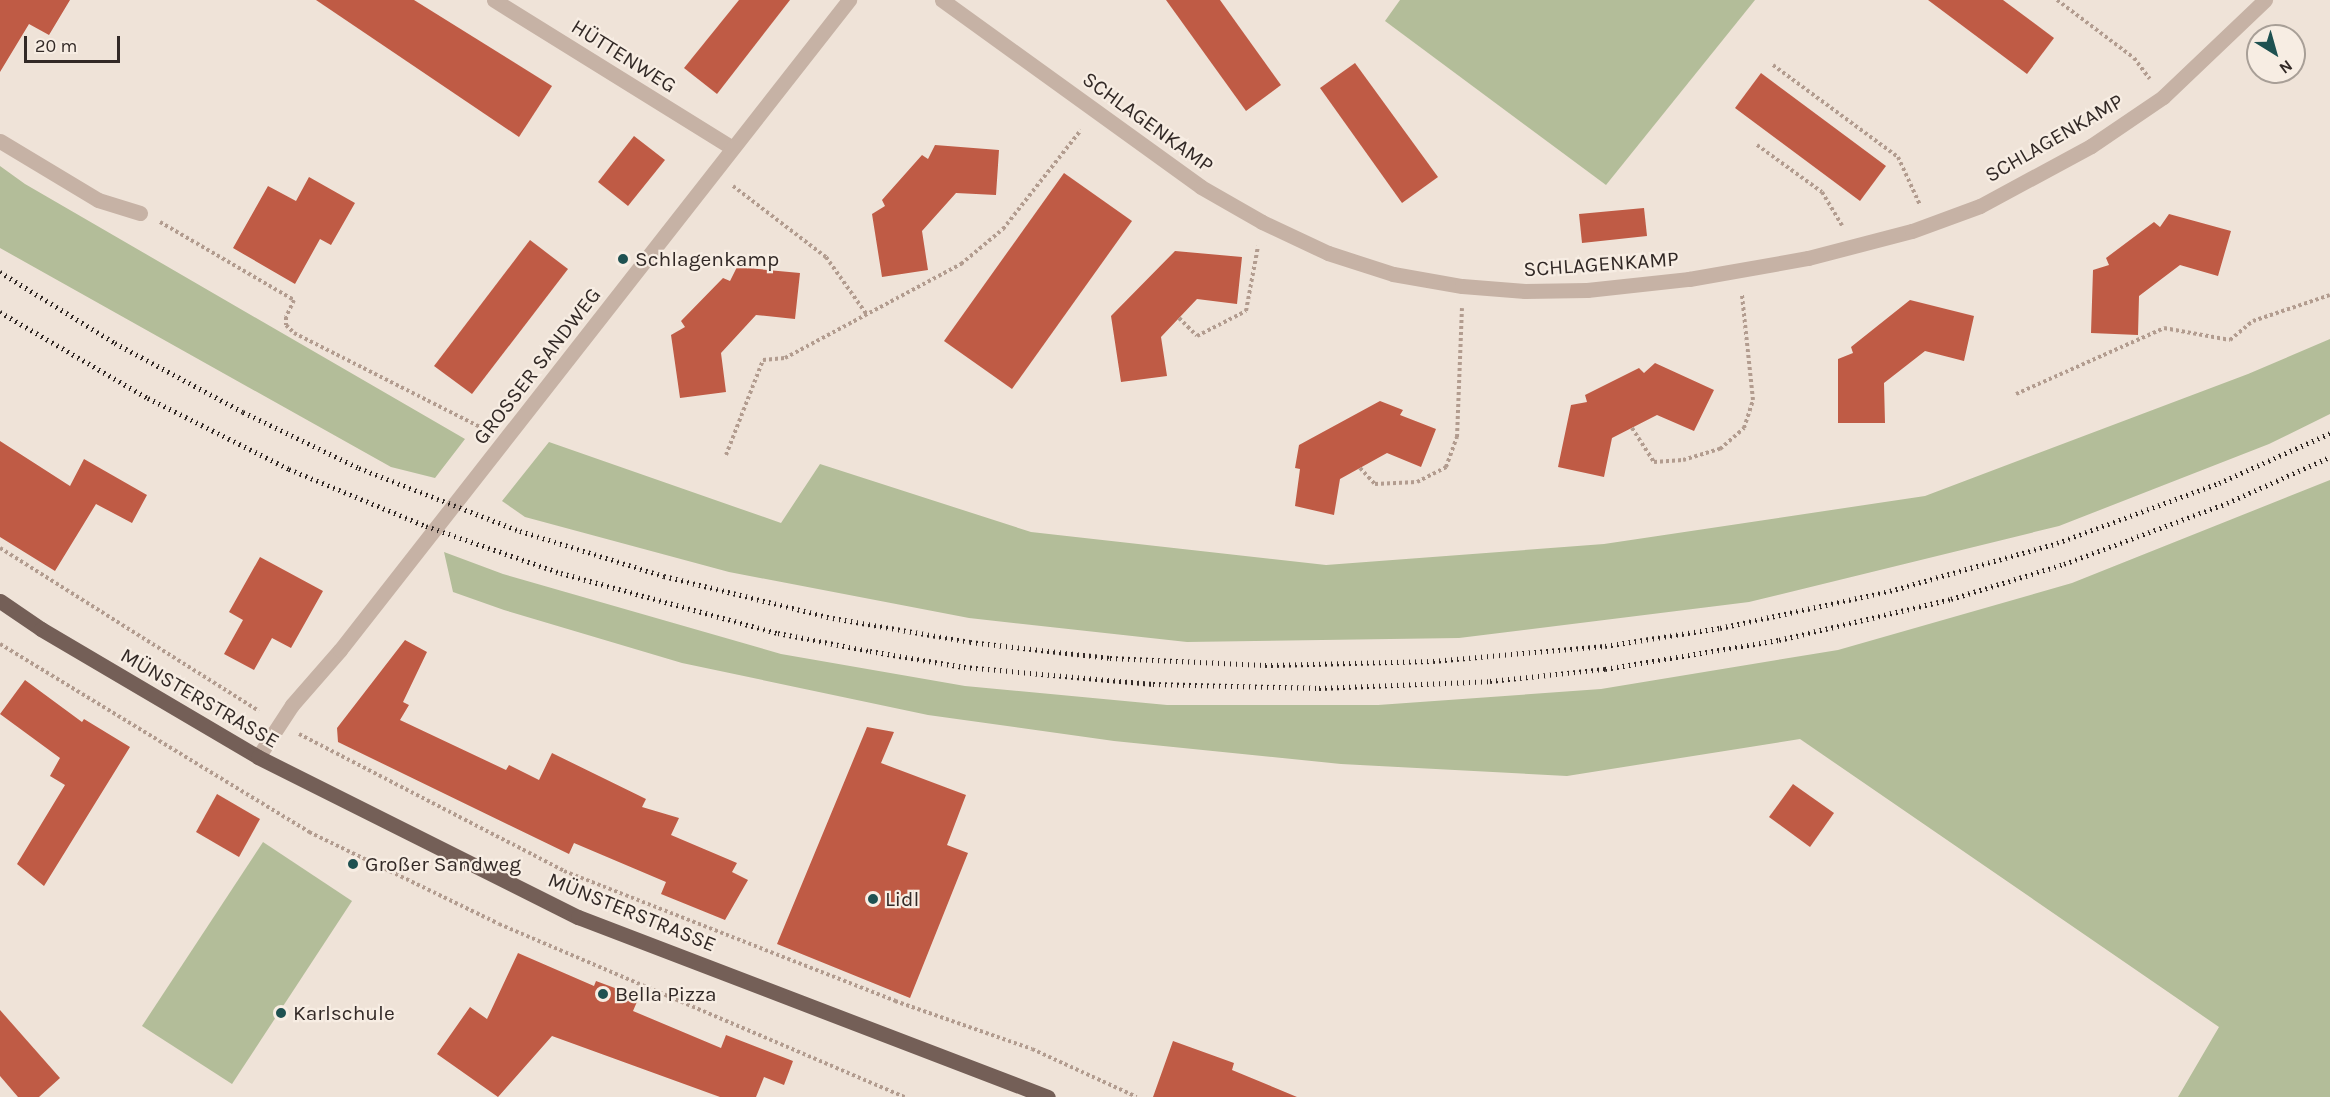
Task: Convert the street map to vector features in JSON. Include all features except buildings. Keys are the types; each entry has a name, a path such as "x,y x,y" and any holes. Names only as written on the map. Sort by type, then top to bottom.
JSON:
{"main road":[{"name":"MÜNSTERSTRASSE","path":"0,601 40,629 258,757 578,917 1048,1097"}],"street":[{"name":"HÜTTENWEG","path":"494,0 731,147"},
{"name":"GROSSER SANDWEG","path":"258,757 280,724 507,439 713,170 849,0"},
{"name":"SCHLAGENKAMP","path":"942,0 1201,187 1262,222 1360,263 1393,274 1462,286 1525,291 1587,290 1739,270 1854,246 1929,225 2024,184 2163,97 2265,0"},
{"path":"0,141 98,200 141,213"}],"path":[{"path":"2057,0 2134,58 2163,97"},
{"path":"1773,65 1898,158 1929,225"},
{"path":"726,455 763,360 784,358 961,264 1003,230 1096,110"},
{"path":"1757,145 1822,192 1854,246"},
{"path":"713,170 826,257 867,315"},
{"path":"141,213 294,300 286,317 286,325 294,333 407,393 507,439"},
{"path":"1179,318 1197,336 1246,311 1262,222"},
{"path":"1632,428 1654,462 1683,460 1720,449 1744,428 1753,399 1739,270"},
{"path":"1360,468 1376,484 1417,482 1446,467 1457,437 1462,286"},
{"path":"2016,394 2164,328 2230,340 2253,321 2330,295"},
{"path":"0,548 280,724 564,871 895,1001 1032,1049 1137,1097"},
{"path":"0,644 309,832 499,924 905,1097"}],"green space":[{"path":"1400,0 1755,0 1606,185 1385,21"},
{"path":"0,166 25,184 465,439 435,478 391,467 0,248"},
{"path":"2330,339 2330,414 2269,444 2059,526 1749,602 1459,638 1187,642 969,618 729,572 525,517 502,501 549,442 781,523 820,464 1031,532 1326,565 1604,544 1925,496 2248,374"},
{"path":"2330,480 2330,1097 2178,1097 2219,1027 1800,739 1567,776 1341,764 1114,741 928,715 682,663 504,610 453,592 444,552 503,574 781,654 965,686 1167,705 1378,705 1601,689 1838,650 2072,583"},
{"path":"263,842 352,901 232,1084 142,1026"}],"railway":[{"path":"0,272 115,343 243,412 359,468 520,531 664,576 833,618 970,642 1110,658 1265,665 1433,661 1605,646 1720,628 1890,591 2057,543 2219,483 2330,433"},
{"path":"0,312 148,398 289,469 426,526 561,573 778,633 870,651 964,667 1153,684 1319,688 1490,681 1605,669 1779,640 1951,599 2064,564 2227,503 2330,457"}],"place":[{"name":"Schlagenkamp","path":"623,259"},
{"name":"Großer Sandweg","path":"353,864"},
{"name":"Lidl","path":"873,899"},
{"name":"Bella Pizza","path":"603,994"},
{"name":"Karlschule","path":"281,1013"}]}
